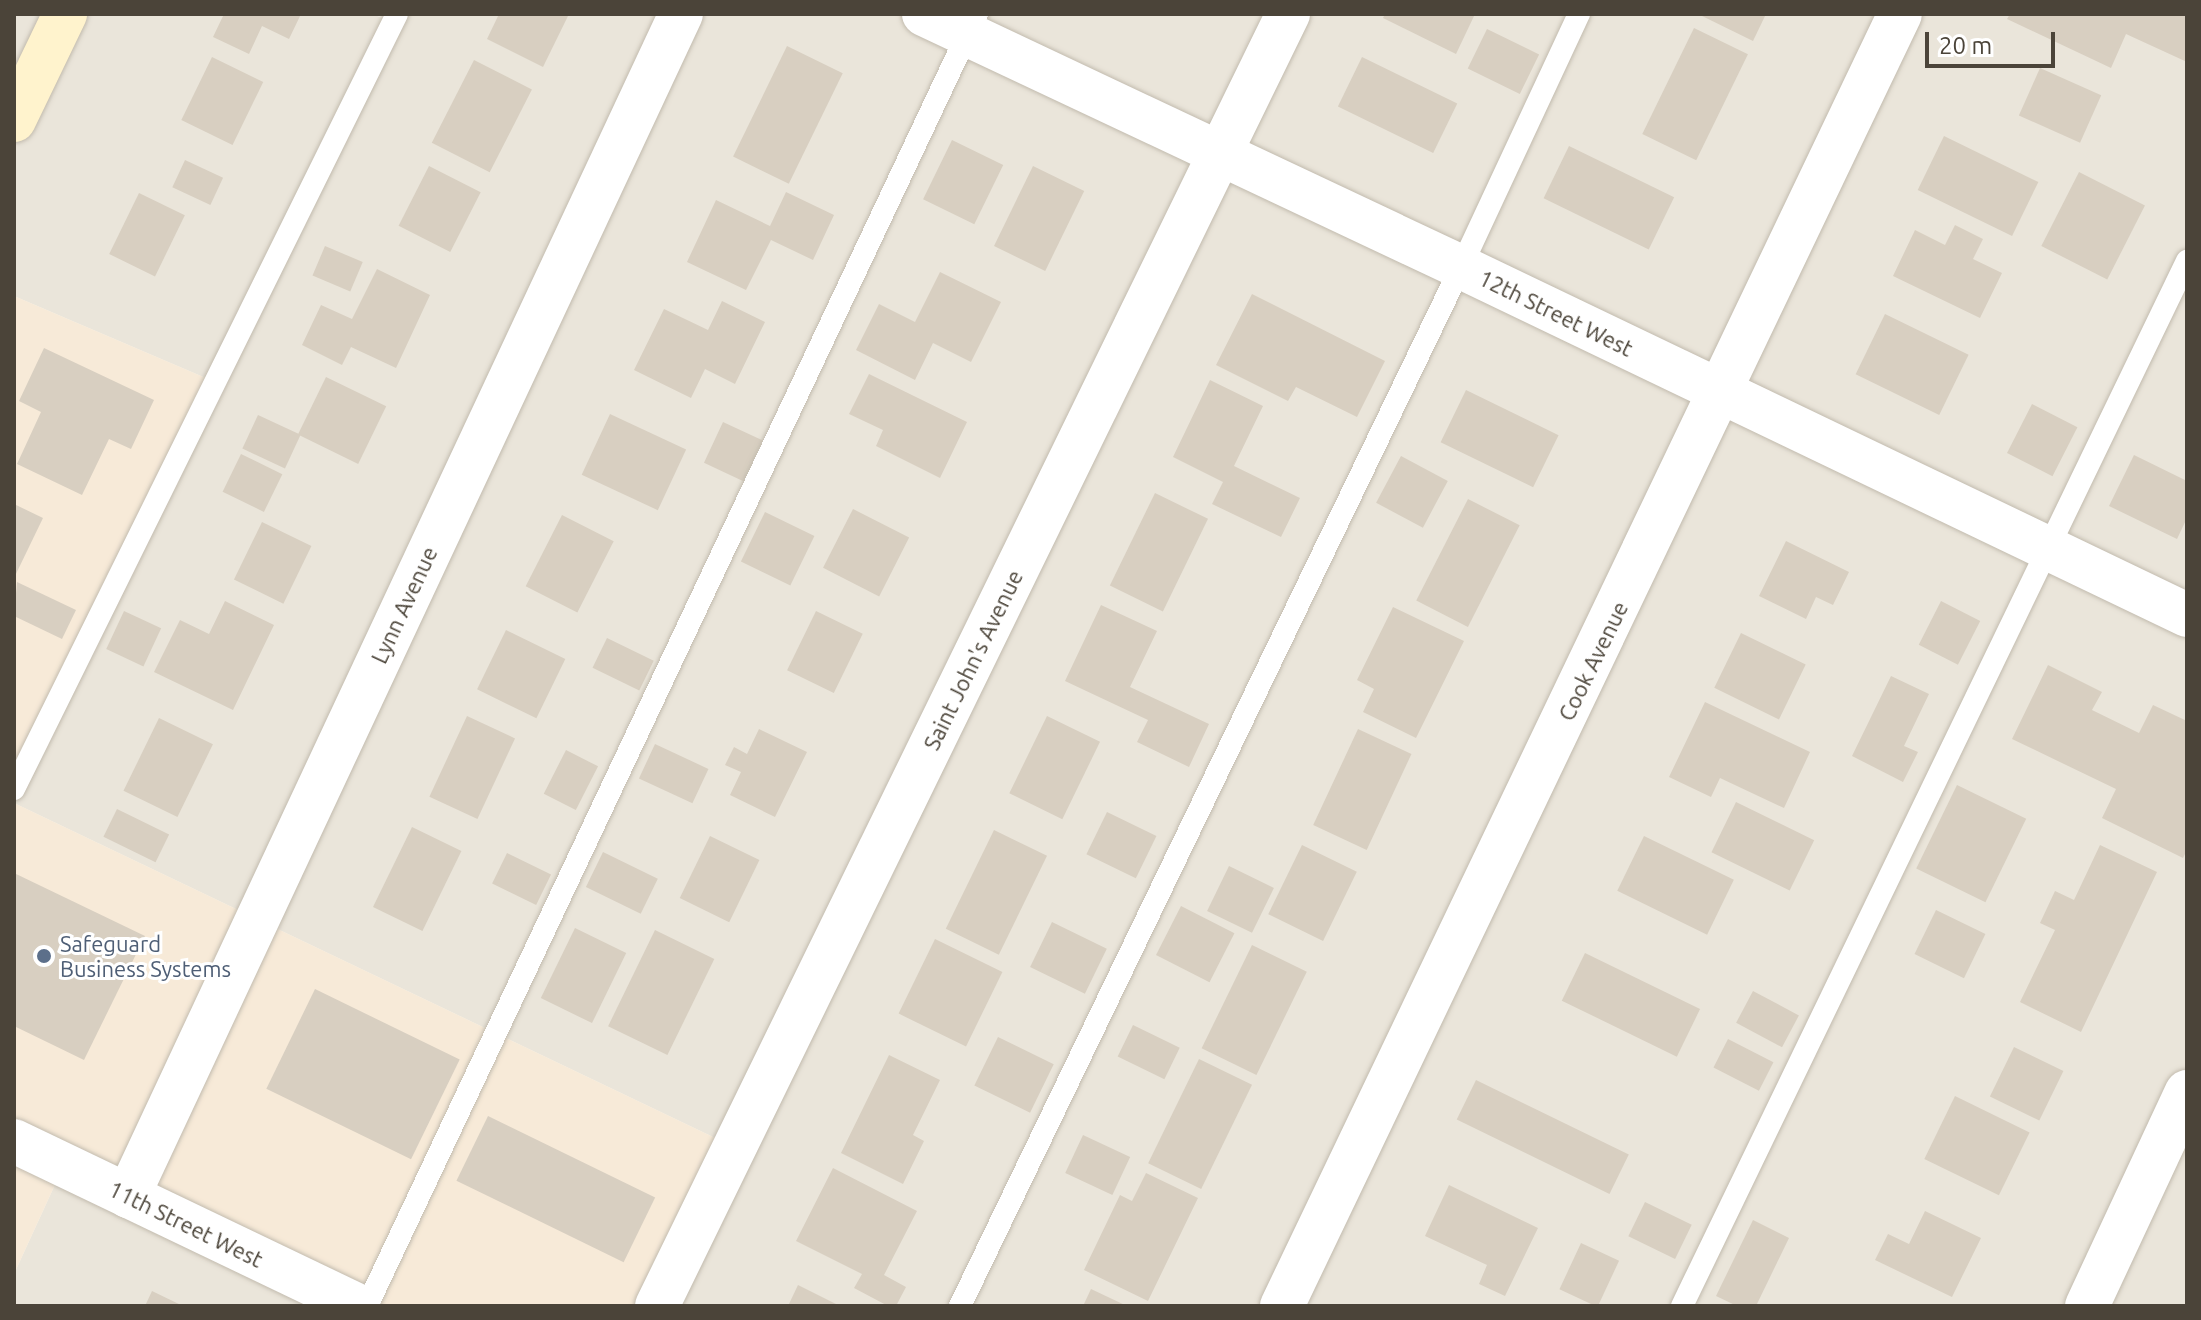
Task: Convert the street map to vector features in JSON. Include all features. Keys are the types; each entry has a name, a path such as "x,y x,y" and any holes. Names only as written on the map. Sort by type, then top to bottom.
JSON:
{"main road":[{"path":"14,120 65,14"}],"street":[{"name":"Lynn Avenue","path":"128,1196 681,14"},
{"name":"12th Street West","path":"924,14 972,24 1220,156 1461,267 2187,615"},
{"name":"Saint John's Avenue","path":"657,1306 1288,14"},
{"name":"Cook Avenue","path":"1282,1306 1722,393 1900,14"},
{"path":"2087,1306 2187,1092"},
{"name":"11th Street West","path":"14,1141 358,1306"}],"lane":[{"path":"14,789 397,14"},
{"path":"960,1306 1461,267 1579,14"},
{"path":"367,1306 972,24"},
{"path":"1682,1306 2187,261"}],"shaded area":[{"path":"14,14 373,14 392,23 397,14 2187,14 2187,1306 657,1306 734,1147 14,803 14,789 215,382 14,296"},
{"path":"14,296 215,382 14,789"},
{"path":"14,803 734,1147 657,1306 358,1306 64,1165 14,1274"},
{"path":"64,1165 358,1306 14,1306 14,1274"}],"building":[{"path":"224,14 301,14 289,39 262,26 249,54 213,37"},
{"path":"499,14 569,14 543,67 487,39"},
{"path":"1385,14 1475,14 1456,54 1383,18"},
{"path":"1698,14 1766,14 1753,41"},
{"path":"2010,14 2187,14 2187,62 2126,34 2111,68 2007,19"},
{"path":"1694,28 1748,54 1696,160 1642,134"},
{"path":"1487,29 1539,54 1520,94 1468,69"},
{"path":"787,46 843,73 789,184 733,157"},
{"path":"212,57 263,82 233,145 181,120"},
{"path":"1362,57 1457,103 1433,153 1338,106"},
{"path":"474,60 532,90 490,172 432,143"},
{"path":"2040,68 2101,95 2080,143 2019,116"},
{"path":"1944,136 2038,182 2012,236 1918,190"},
{"path":"952,140 1003,165 974,224 923,199"},
{"path":"1569,146 1674,197 1649,249 1544,198"},
{"path":"185,160 223,178 210,205 172,187"},
{"path":"429,166 481,192 450,252 399,226"},
{"path":"1033,166 1084,191 1045,271 994,246"},
{"path":"2079,172 2145,206 2107,280 2041,246"},
{"path":"786,192 834,215 813,260 771,240 746,290 687,262 716,200 770,226"},
{"path":"139,193 185,215 155,276 109,254"},
{"path":"1955,225 1983,239 1973,259 2002,273 1980,318 1893,276 1915,230 1945,245"},
{"path":"325,246 363,262 350,291 312,275"},
{"path":"377,269 430,295 396,368 351,347 342,365 302,345 321,305 352,319"},
{"path":"940,272 1001,302 971,362 933,343 915,380 856,350 879,304 915,322"},
{"path":"1252,294 1385,361 1357,417 1296,387 1288,401 1216,365"},
{"path":"722,301 765,322 735,384 705,369 691,398 634,370 664,309 708,330"},
{"path":"1885,314 1969,355 1939,415 1856,374"},
{"path":"44,348 154,400 131,449 109,439 82,495 17,464 41,412 19,401"},
{"path":"869,374 967,422 940,478 876,446 883,430 849,414"},
{"path":"326,377 386,406 358,464 298,435"},
{"path":"1210,380 1263,406 1234,466 1300,498 1281,537 1212,504 1223,482 1173,457"},
{"path":"1466,390 1559,435 1533,487 1441,442"},
{"path":"2032,404 2077,427 2052,476 2007,453"},
{"path":"610,414 686,449 658,510 582,475"},
{"path":"258,415 301,435 285,468 242,449"},
{"path":"723,422 763,441 744,481 704,463"},
{"path":"241,454 282,474 264,512 223,492"},
{"path":"2134,455 2187,481 2187,518 2177,539 2109,506"},
{"path":"1401,456 1448,481 1423,528 1376,503"},
{"path":"1155,493 1208,519 1163,611 1110,586"},
{"path":"1468,499 1520,525 1468,627 1416,601"},
{"path":"14,504 43,518 14,578"},
{"path":"853,509 909,538 879,596 823,568"},
{"path":"765,512 814,536 790,586 741,561"},
{"path":"562,515 614,541 577,613 526,586"},
{"path":"262,522 311,546 283,604 234,580"},
{"path":"1786,541 1849,572 1833,605 1816,597 1806,619 1759,596"},
{"path":"17,582 76,610 62,639 14,616"},
{"path":"225,601 274,625 233,710 154,672 180,620 209,634"},
{"path":"1941,601 1980,621 1958,665 1919,645"},
{"path":"1101,605 1157,631 1130,687 1209,724 1189,767 1137,742 1148,720 1065,681"},
{"path":"1393,607 1464,641 1416,738 1363,712 1374,689 1357,680"},
{"path":"124,611 161,628 143,666 106,649"},
{"path":"816,611 863,634 834,693 787,670"},
{"path":"506,630 565,659 536,718 477,689"},
{"path":"1741,633 1806,665 1779,719 1714,688"},
{"path":"607,638 654,661 639,690 593,668"},
{"path":"2048,665 2102,692 2092,710 2139,733 2153,705 2187,721 2187,850 2183,858 2102,818 2116,789 2012,739"},
{"path":"1891,676 1929,694 1904,746 1918,752 1903,782 1852,756"},
{"path":"1705,702 1810,752 1784,808 1720,778 1711,797 1669,777"},
{"path":"467,716 515,738 477,819 429,797"},
{"path":"1047,716 1100,742 1062,819 1009,793"},
{"path":"159,718 213,744 177,817 123,791"},
{"path":"759,729 807,752 775,817 730,795 741,772 725,765 734,747 747,754"},
{"path":"1358,729 1411,754 1367,850 1313,825"},
{"path":"655,744 708,769 692,803 639,778"},
{"path":"566,750 598,766 576,810 544,794"},
{"path":"1957,785 2026,819 1985,902 1916,869"},
{"path":"1736,802 1814,840 1790,890 1711,852"},
{"path":"117,809 169,834 156,862 103,837"},
{"path":"1107,812 1156,836 1136,878 1086,854"},
{"path":"412,827 461,851 422,931 373,907"},
{"path":"994,830 1047,856 999,955 946,929"},
{"path":"710,836 759,860 729,922 680,898"},
{"path":"1644,836 1734,880 1707,935 1617,891"},
{"path":"1302,845 1357,872 1323,941 1268,914"},
{"path":"2100,845 2157,872 2081,1032 2020,1002 2055,930 2040,923 2055,891 2074,900"},
{"path":"603,852 658,879 641,914 586,887"},
{"path":"507,853 551,874 536,905 492,884"},
{"path":"1229,866 1274,888 1252,933 1207,911"},
{"path":"14,873 145,936 84,1060 14,1026"},
{"path":"1181,906 1234,933 1209,982 1156,955"},
{"path":"1936,910 1985,934 1964,978 1915,954"},
{"path":"1052,922 1107,949 1085,994 1030,967"},
{"path":"575,928 626,953 592,1023 541,998"},
{"path":"655,930 714,959 667,1055 608,1026"},
{"path":"935,939 1002,972 966,1046 899,1014"},
{"path":"1252,945 1307,972 1256,1075 1202,1048"},
{"path":"1585,953 1700,1009 1677,1057 1562,1001"},
{"path":"315,989 460,1060 411,1159 266,1089"},
{"path":"1753,991 1799,1015 1782,1047 1736,1023"},
{"path":"1133,1025 1180,1048 1164,1079 1118,1056"},
{"path":"998,1037 1054,1064 1030,1113 974,1086"},
{"path":"1728,1039 1773,1062 1759,1091 1713,1068"},
{"path":"2014,1047 2063,1071 2039,1121 1990,1096"},
{"path":"889,1055 940,1080 913,1135 924,1141 903,1184 841,1153"},
{"path":"1199,1059 1252,1085 1201,1189 1148,1163"},
{"path":"1476,1080 1629,1155 1610,1194 1457,1120"},
{"path":"1955,1096 2030,1132 1999,1195 1924,1159"},
{"path":"488,1116 655,1198 624,1262 456,1181"},
{"path":"1083,1135 1130,1157 1112,1195 1065,1173"},
{"path":"833,1168 917,1211 884,1275 906,1287 896,1306 888,1306 854,1288 862,1274 796,1241"},
{"path":"1146,1173 1198,1198 1148,1301 1084,1270 1120,1195 1132,1201"},
{"path":"1449,1185 1538,1228 1505,1296 1479,1284 1487,1265 1425,1236"},
{"path":"1645,1202 1692,1225 1675,1259 1628,1236"},
{"path":"1925,1211 1981,1238 1952,1297 1875,1260 1888,1234 1909,1244"},
{"path":"1753,1220 1789,1238 1756,1306 1737,1306 1716,1296"},
{"path":"1581,1243 1619,1261 1598,1306 1559,1289"},
{"path":"798,1285 840,1306 788,1306"},
{"path":"1091,1289 1127,1306 1083,1306"},
{"path":"152,1291 183,1306 145,1306"}],"place":[{"name":"Safeguard Business Systems","path":"44,956"}]}
